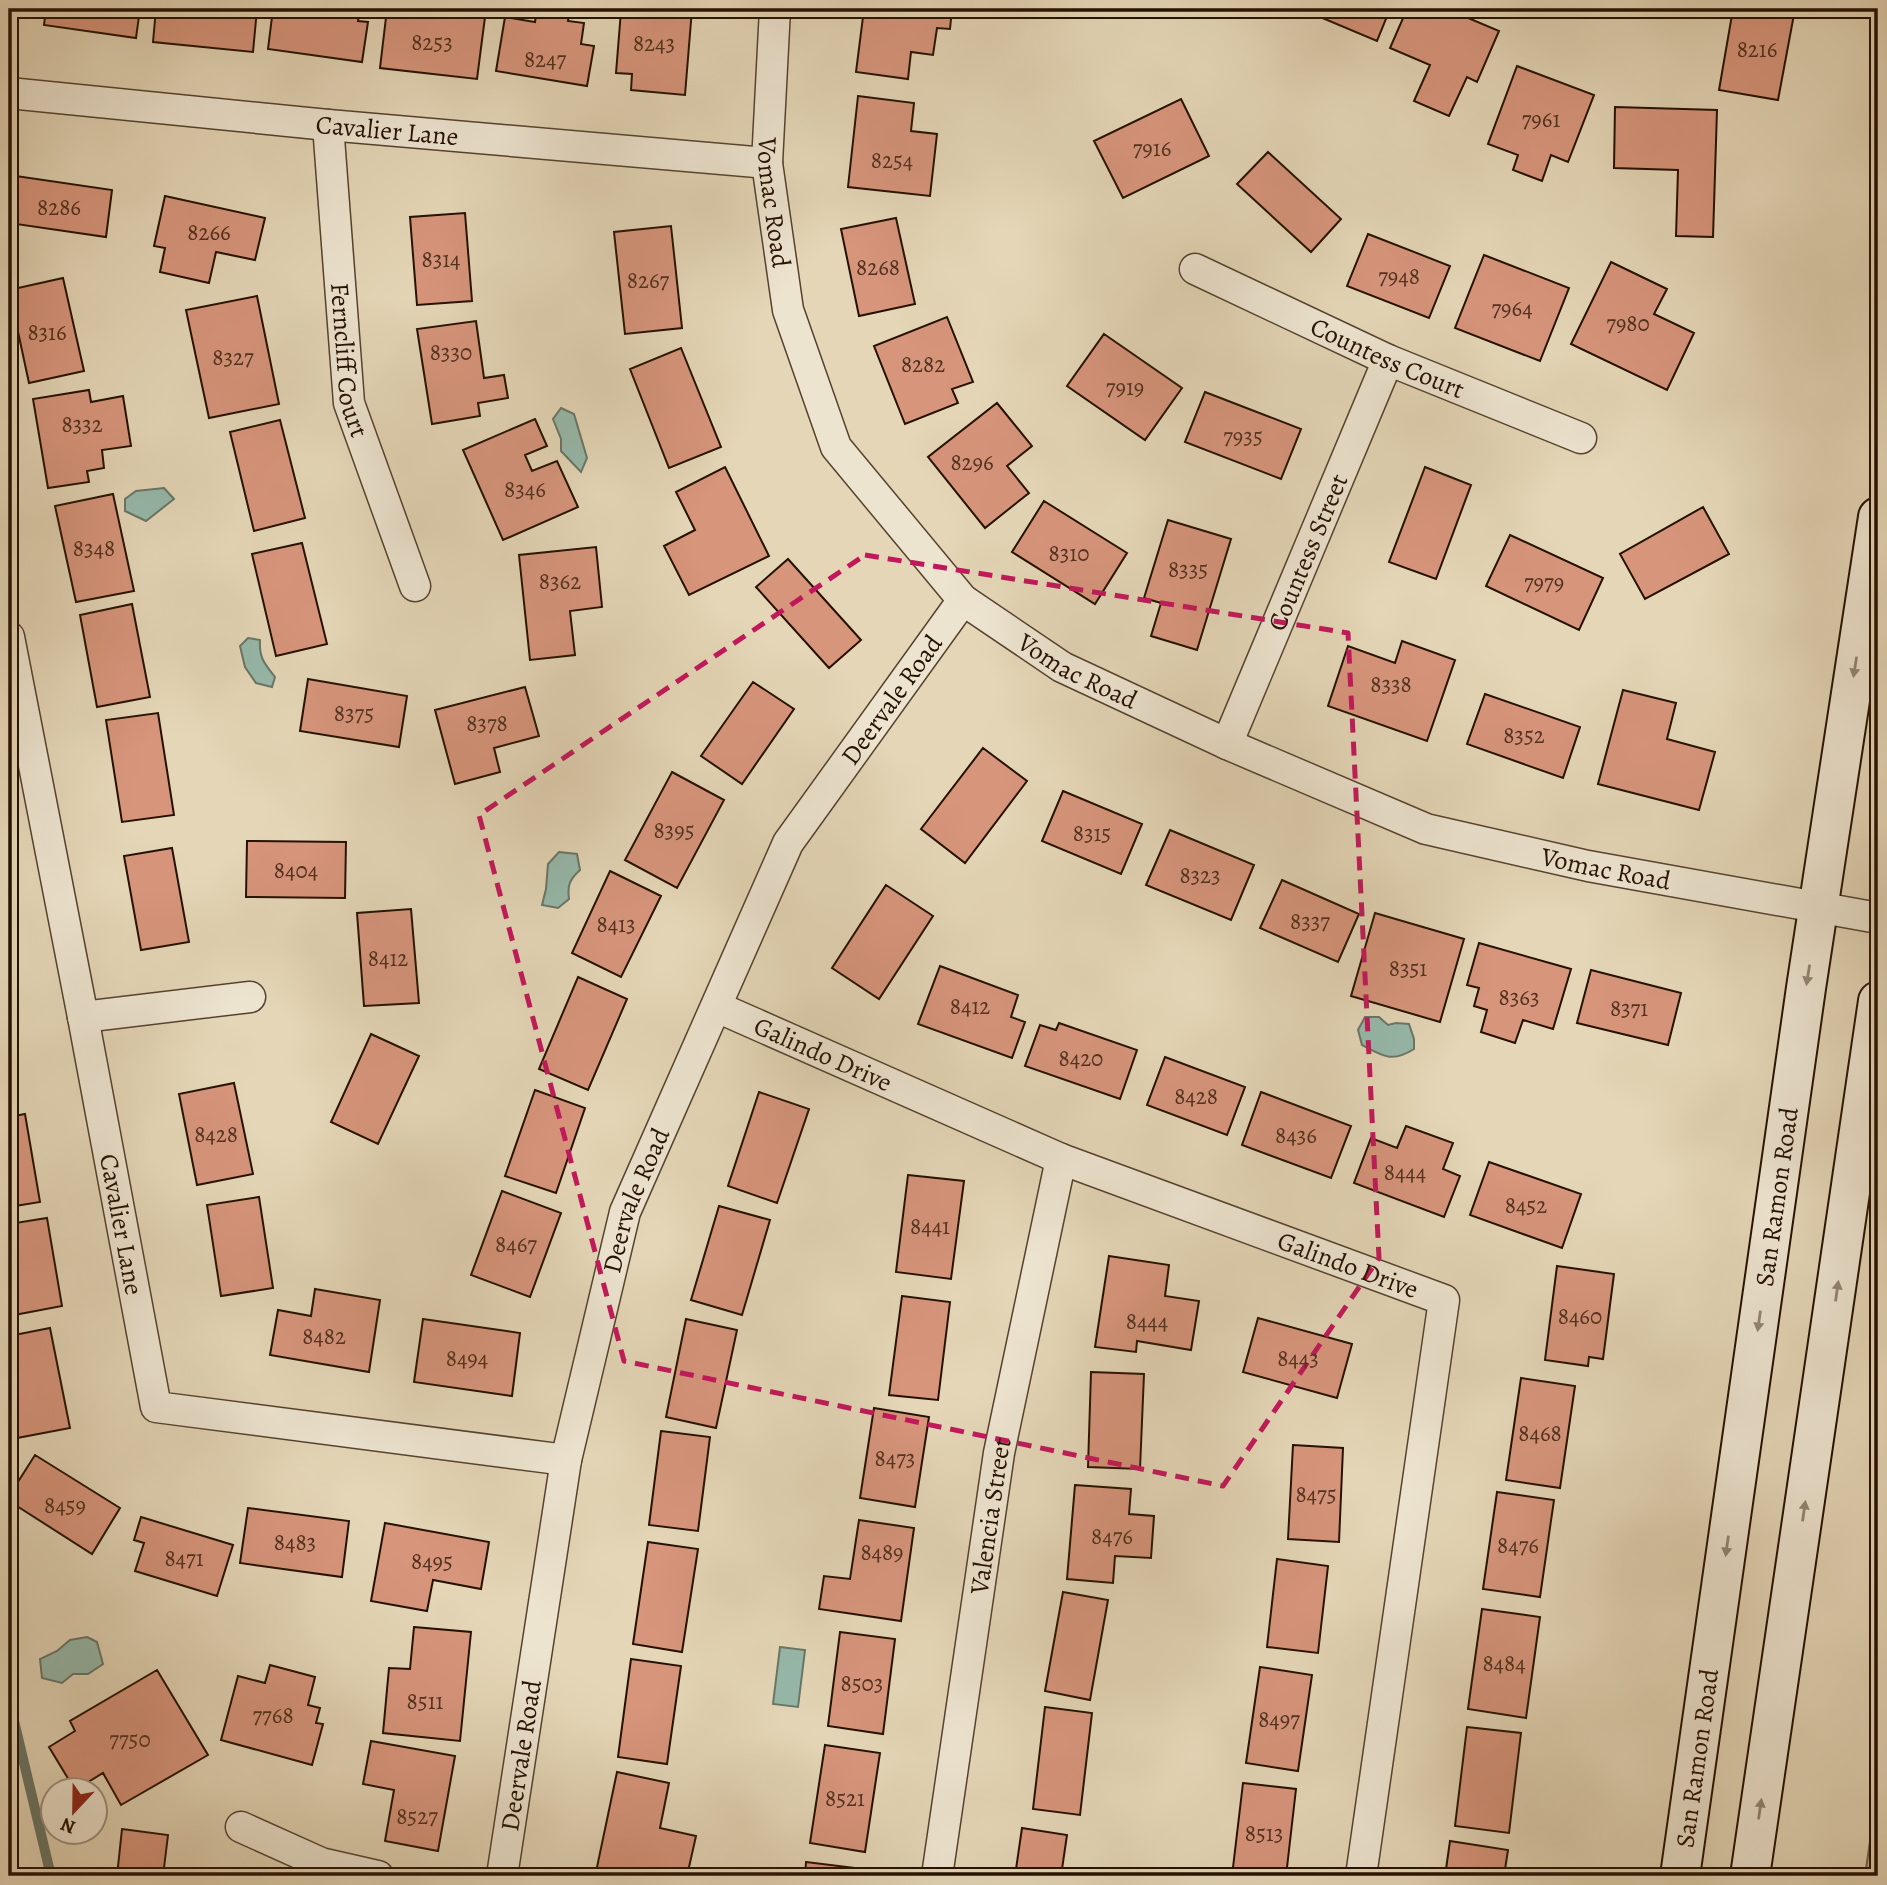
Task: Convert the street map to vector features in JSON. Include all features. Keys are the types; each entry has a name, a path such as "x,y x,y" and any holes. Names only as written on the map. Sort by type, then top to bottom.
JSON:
{"main road":[{"name":"San Ramon Road","path":"1680,1876 1818,907 1878,517"},
{"path":"1750,1876 1878,1001"}],"street":[{"name":"Vomac Road","path":"775,9 766,163 788,310 836,447 963,600 1062,667 1227,744 1426,829 1588,866 1878,918"},
{"name":"Cavalier Lane","path":"9,93 328,125 766,163"},
{"name":"Ferncliff Court","path":"328,125 349,402 415,586"},
{"name":"Countess Court","path":"1195,269 1388,360 1581,438"},
{"name":"Countess Street","path":"1227,744 1388,360"},
{"name":"Deervale Road","path":"502,1876 566,1460 625,1212 788,843 963,600"},
{"name":"Cavalier Lane","path":"9,637 156,1407 566,1460"},
{"path":"83,1017 250,997"},
{"name":"Galindo Drive","path":"717,1007 1061,1159 1444,1300 1361,1876"},
{"name":"Valencia Street","path":"937,1876 999,1453 1061,1159"},
{"path":"241,1827 320,1863 378,1876"}],"highlighted area":[{"path":"865,555 1348,633 1379,1258 1223,1486 624,1361 479,815"}],"green space":[{"path":"1878,1786 1878,1876 1865,1876"}],"shaded area":[{"path":"561,408 574,414 587,458 581,472 561,451 561,439 553,419"},
{"path":"164,488 174,499 146,521 125,511 125,499 136,491"},
{"path":"248,638 260,640 263,660 275,677 272,687 256,683 245,667 240,646"},
{"path":"559,852 577,854 580,870 570,883 569,899 558,908 542,905 548,864"},
{"path":"1365,1017 1379,1017 1388,1025 1409,1024 1414,1049 1393,1057 1362,1045 1358,1030"},
{"path":"87,1637 97,1642 103,1664 88,1674 73,1674 62,1683 42,1678 40,1659 57,1651 70,1640"},
{"path":"780,1647 805,1650 798,1707 773,1704"}],"building":[{"path":"46,9 140,9 136,38 44,25"},
{"path":"156,9 257,9 253,52 153,42"},
{"path":"273,9 360,9 358,21 368,22 362,62 268,49"},
{"path":"387,9 426,9 485,17 477,79 380,68"},
{"path":"537,9 570,9 568,21 584,23 581,44 594,46 587,86 496,71 505,17 535,22"},
{"path":"649,9 692,9 685,95 631,90 632,74 616,73 621,11 649,13"},
{"path":"864,9 952,9 950,29 937,28 933,55 911,52 908,79 856,72"},
{"path":"1301,9 1390,9 1377,41"},
{"path":"1407,9 1447,9 1499,31 1477,82 1467,77 1449,116 1414,101 1430,65 1390,48"},
{"path":"1733,9 1795,9 1778,100 1719,90"},
{"path":"1517,66 1594,95 1568,162 1551,155 1542,181 1513,170 1518,155 1488,144"},
{"path":"858,96 914,103 911,131 937,134 930,196 848,187"},
{"path":"1181,99 1209,156 1123,198 1094,141"},
{"path":"1615,107 1717,110 1713,237 1676,236 1678,170 1614,168"},
{"path":"1268,152 1341,219 1311,252 1237,184"},
{"path":"9,175 112,190 106,237 9,223"},
{"path":"165,196 265,218 255,260 216,252 209,283 160,272 165,248 154,246"},
{"path":"465,213 472,301 417,305 410,217"},
{"path":"896,218 915,304 859,316 841,229"},
{"path":"671,226 682,328 625,334 614,232"},
{"path":"1368,234 1450,266 1429,318 1347,286"},
{"path":"1484,255 1569,288 1540,361 1455,328"},
{"path":"1611,262 1667,289 1654,314 1694,333 1667,390 1571,344"},
{"path":"63,278 84,371 29,383 9,290"},
{"path":"257,296 279,404 209,418 186,310"},
{"path":"947,317 973,382 952,389 958,403 905,424 874,346"},
{"path":"476,321 484,378 504,375 508,398 478,403 480,416 432,424 417,329"},
{"path":"1104,334 1182,388 1145,440 1067,386"},
{"path":"681,348 721,447 669,468 630,369"},
{"path":"89,390 91,402 123,396 131,446 102,450 104,468 87,471 89,482 48,488 33,399"},
{"path":"1205,392 1301,429 1281,479 1185,442"},
{"path":"997,403 1032,446 1007,466 1029,493 985,528 928,457"},
{"path":"535,419 547,446 525,455 532,471 557,461 578,507 503,540 463,450"},
{"path":"280,420 305,518 254,531 230,432"},
{"path":"725,467 769,556 689,595 664,546 695,530 676,492"},
{"path":"1425,467 1471,485 1436,579 1389,562"},
{"path":"113,494 134,591 76,602 55,506"},
{"path":"1044,501 1127,553 1095,604 1012,552"},
{"path":"1703,507 1729,554 1645,599 1620,554"},
{"path":"1168,520 1231,539 1197,650 1151,636 1161,603 1144,598"},
{"path":"1510,535 1603,578 1579,630 1486,586"},
{"path":"302,543 327,644 276,656 252,554"},
{"path":"596,547 602,607 570,611 575,655 530,660 519,555"},
{"path":"788,559 861,640 829,668 756,587"},
{"path":"132,604 150,697 97,707 80,615"},
{"path":"1402,641 1455,660 1427,741 1328,706 1348,646 1395,663"},
{"path":"308,679 407,696 399,747 300,731"},
{"path":"753,682 794,709 742,784 701,756"},
{"path":"525,687 539,736 494,748 500,772 455,784 435,710"},
{"path":"1623,690 1676,703 1667,739 1715,752 1699,810 1598,784"},
{"path":"1485,694 1580,727 1563,778 1467,744"},
{"path":"158,713 174,815 122,822 106,720"},
{"path":"983,748 1027,781 965,863 921,829"},
{"path":"672,772 724,800 677,888 625,860"},
{"path":"1063,791 1142,824 1121,874 1042,841"},
{"path":"1170,830 1254,865 1231,920 1146,885"},
{"path":"247,841 346,842 345,898 246,897"},
{"path":"172,848 189,942 141,950 124,856"},
{"path":"610,871 661,896 621,977 572,953"},
{"path":"1282,880 1359,914 1338,962 1260,928"},
{"path":"886,885 933,916 879,999 832,968"},
{"path":"411,909 419,1003 364,1006 357,913"},
{"path":"1375,913 1464,939 1440,1022 1351,996"},
{"path":"1479,943 1571,969 1553,1029 1523,1020 1515,1043 1481,1032 1487,1010 1474,1006 1479,988 1467,985"},
{"path":"940,966 1018,995 1011,1017 1025,1022 1012,1058 918,1024"},
{"path":"1591,970 1681,993 1668,1045 1577,1023"},
{"path":"578,977 627,999 588,1090 539,1069"},
{"path":"1059,1023 1137,1050 1120,1099 1025,1066 1040,1025 1056,1030"},
{"path":"371,1034 419,1056 378,1144 331,1122"},
{"path":"1165,1057 1245,1087 1227,1135 1147,1105"},
{"path":"9,1058 16,1095 9,1096"},
{"path":"234,1083 253,1174 197,1185 179,1094"},
{"path":"535,1090 585,1108 556,1193 505,1176"},
{"path":"759,1092 809,1109 777,1203 728,1186"},
{"path":"1261,1092 1351,1126 1331,1178 1242,1145"},
{"path":"25,1114 40,1202 9,1207 9,1117"},
{"path":"1406,1126 1453,1143 1443,1169 1460,1176 1444,1217 1354,1183 1371,1138 1397,1148"},
{"path":"1489,1162 1581,1194 1562,1248 1470,1215"},
{"path":"908,1175 964,1181 951,1279 896,1272"},
{"path":"502,1191 561,1213 530,1297 471,1275"},
{"path":"259,1197 273,1288 221,1296 207,1205"},
{"path":"719,1206 770,1220 742,1315 691,1300"},
{"path":"47,1218 62,1306 9,1316 9,1224"},
{"path":"1109,1256 1169,1265 1165,1296 1199,1301 1191,1350 1137,1341 1136,1352 1095,1347"},
{"path":"1557,1266 1614,1274 1603,1359 1589,1357 1588,1366 1545,1360"},
{"path":"315,1289 380,1300 369,1372 270,1355 278,1310 311,1316"},
{"path":"902,1296 950,1302 938,1400 889,1395"},
{"path":"1258,1318 1352,1344 1337,1398 1243,1372"},
{"path":"423,1319 520,1333 512,1396 414,1382"},
{"path":"686,1319 737,1330 716,1428 666,1417"},
{"path":"50,1328 70,1428 17,1438 9,1395 9,1336"},
{"path":"1091,1372 1144,1374 1140,1469 1088,1467"},
{"path":"1521,1378 1575,1386 1560,1488 1506,1480"},
{"path":"874,1408 929,1417 915,1507 860,1498"},
{"path":"661,1431 710,1437 698,1531 649,1525"},
{"path":"1293,1445 1343,1448 1339,1542 1288,1539"},
{"path":"35,1455 120,1508 92,1554 9,1501 9,1496"},
{"path":"1075,1485 1131,1489 1129,1514 1154,1516 1151,1558 1115,1556 1113,1583 1067,1579"},
{"path":"1497,1492 1554,1500 1540,1597 1483,1589"},
{"path":"248,1508 349,1521 342,1577 240,1563"},
{"path":"141,1517 233,1545 217,1596 135,1571 144,1543 134,1540"},
{"path":"859,1520 914,1528 901,1621 819,1609 824,1576 850,1579"},
{"path":"385,1523 489,1542 481,1589 433,1580 427,1611 371,1601"},
{"path":"648,1542 698,1549 682,1652 633,1644"},
{"path":"1277,1559 1328,1566 1318,1653 1267,1647"},
{"path":"1063,1592 1108,1600 1090,1700 1045,1691"},
{"path":"1482,1609 1540,1617 1526,1718 1468,1709"},
{"path":"414,1627 471,1632 460,1741 383,1733 389,1668 410,1669"},
{"path":"840,1632 895,1639 883,1734 828,1726"},
{"path":"631,1659 681,1666 667,1764 618,1757"},
{"path":"270,1665 315,1677 308,1705 320,1708 316,1723 323,1724 312,1765 221,1740 238,1676 265,1683"},
{"path":"1260,1667 1312,1675 1298,1771 1246,1763"},
{"path":"157,1670 208,1755 121,1805 108,1782 108,1776 103,1773 98,1776 67,1776 49,1747 75,1731 70,1721"},
{"path":"1045,1707 1092,1713 1080,1815 1033,1809"},
{"path":"1467,1727 1521,1733 1509,1833 1455,1826"},
{"path":"371,1741 455,1756 438,1851 385,1841 394,1790 363,1784"},
{"path":"825,1745 880,1753 865,1852 810,1843"},
{"path":"617,1772 669,1783 660,1828 696,1836 687,1876 616,1876 596,1872"},
{"path":"1243,1783 1296,1789 1286,1876 1232,1876"},
{"path":"1022,1828 1067,1835 1061,1876 1015,1876"},
{"path":"122,1829 168,1835 163,1876 117,1876"},
{"path":"1450,1841 1508,1850 1504,1876 1445,1876"},
{"path":"806,1862 864,1869 863,1876 805,1876"}],"waterway":[{"path":"9,1700 51,1876"}]}
